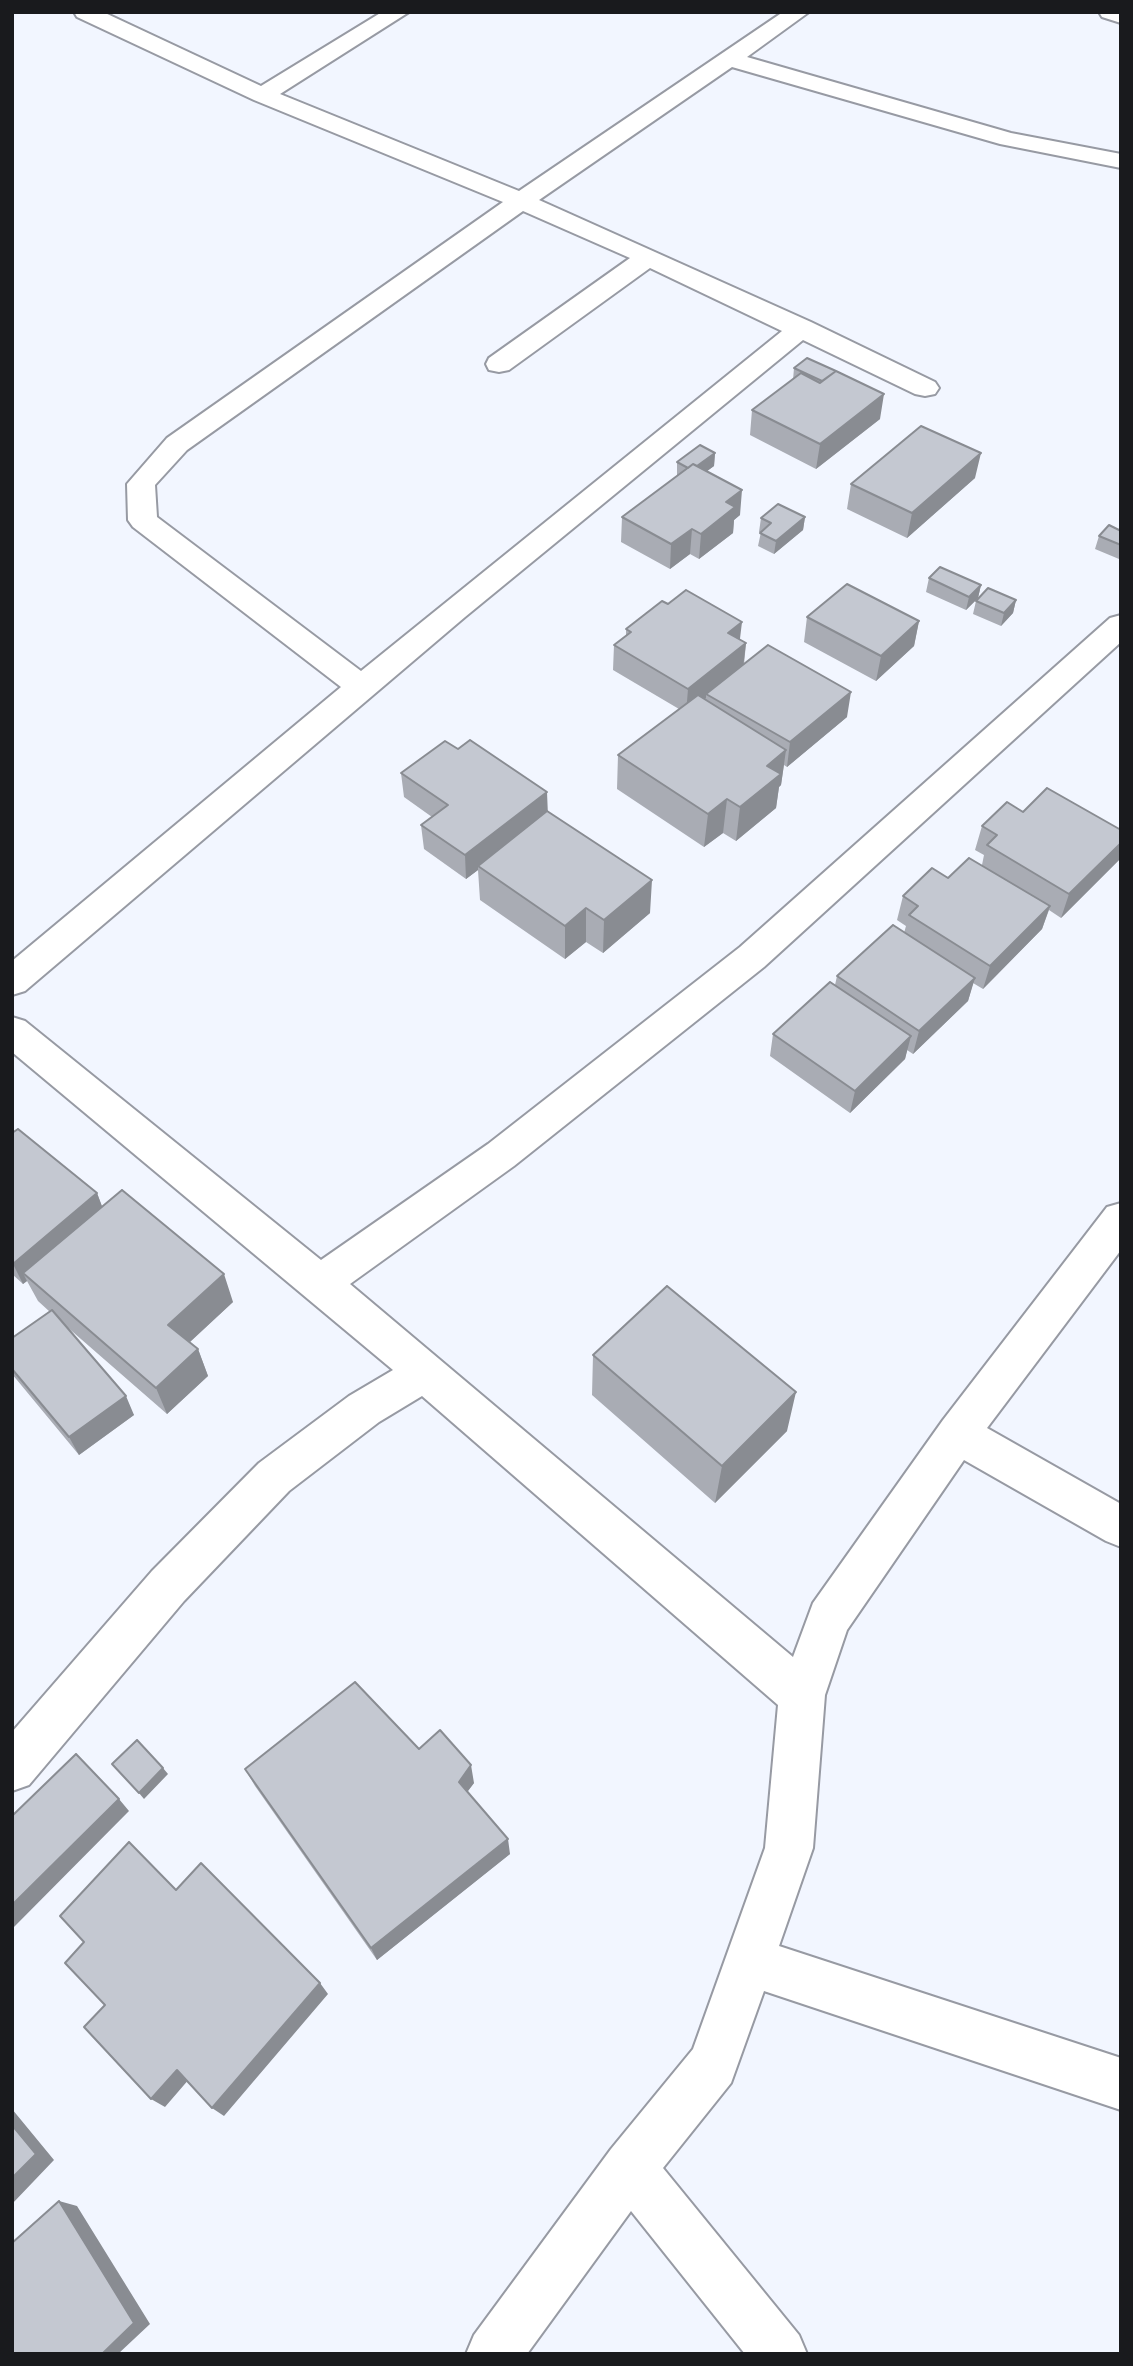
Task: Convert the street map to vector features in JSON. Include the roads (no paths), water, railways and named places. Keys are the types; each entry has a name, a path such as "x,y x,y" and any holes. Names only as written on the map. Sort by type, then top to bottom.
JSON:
{"street":[{"path":"85,12 262,95 521,201 648,257 925,388"},
{"path":"262,95 398,12"},
{"path":"363,688 144,520 141,484 177,444 521,201 799,12"},
{"path":"1110,12 1121,16"},
{"path":"732,60 1008,139 1121,161"},
{"path":"499,364 648,257"},
{"path":"12,981 454,610 802,328"},
{"path":"320,1283 501,1155 752,957 1121,625"},
{"path":"14,1036 320,1283 802,1695"},
{"path":"493,2354 630,2168 713,2065 789,1848 802,1695 829,1618 958,1434 1121,1219"},
{"path":"12,1768 168,1586 274,1477 364,1409 425,1373"},
{"path":"958,1434 1121,1527"},
{"path":"751,1962 1121,2084"},
{"path":"630,2168 780,2354"}]}
